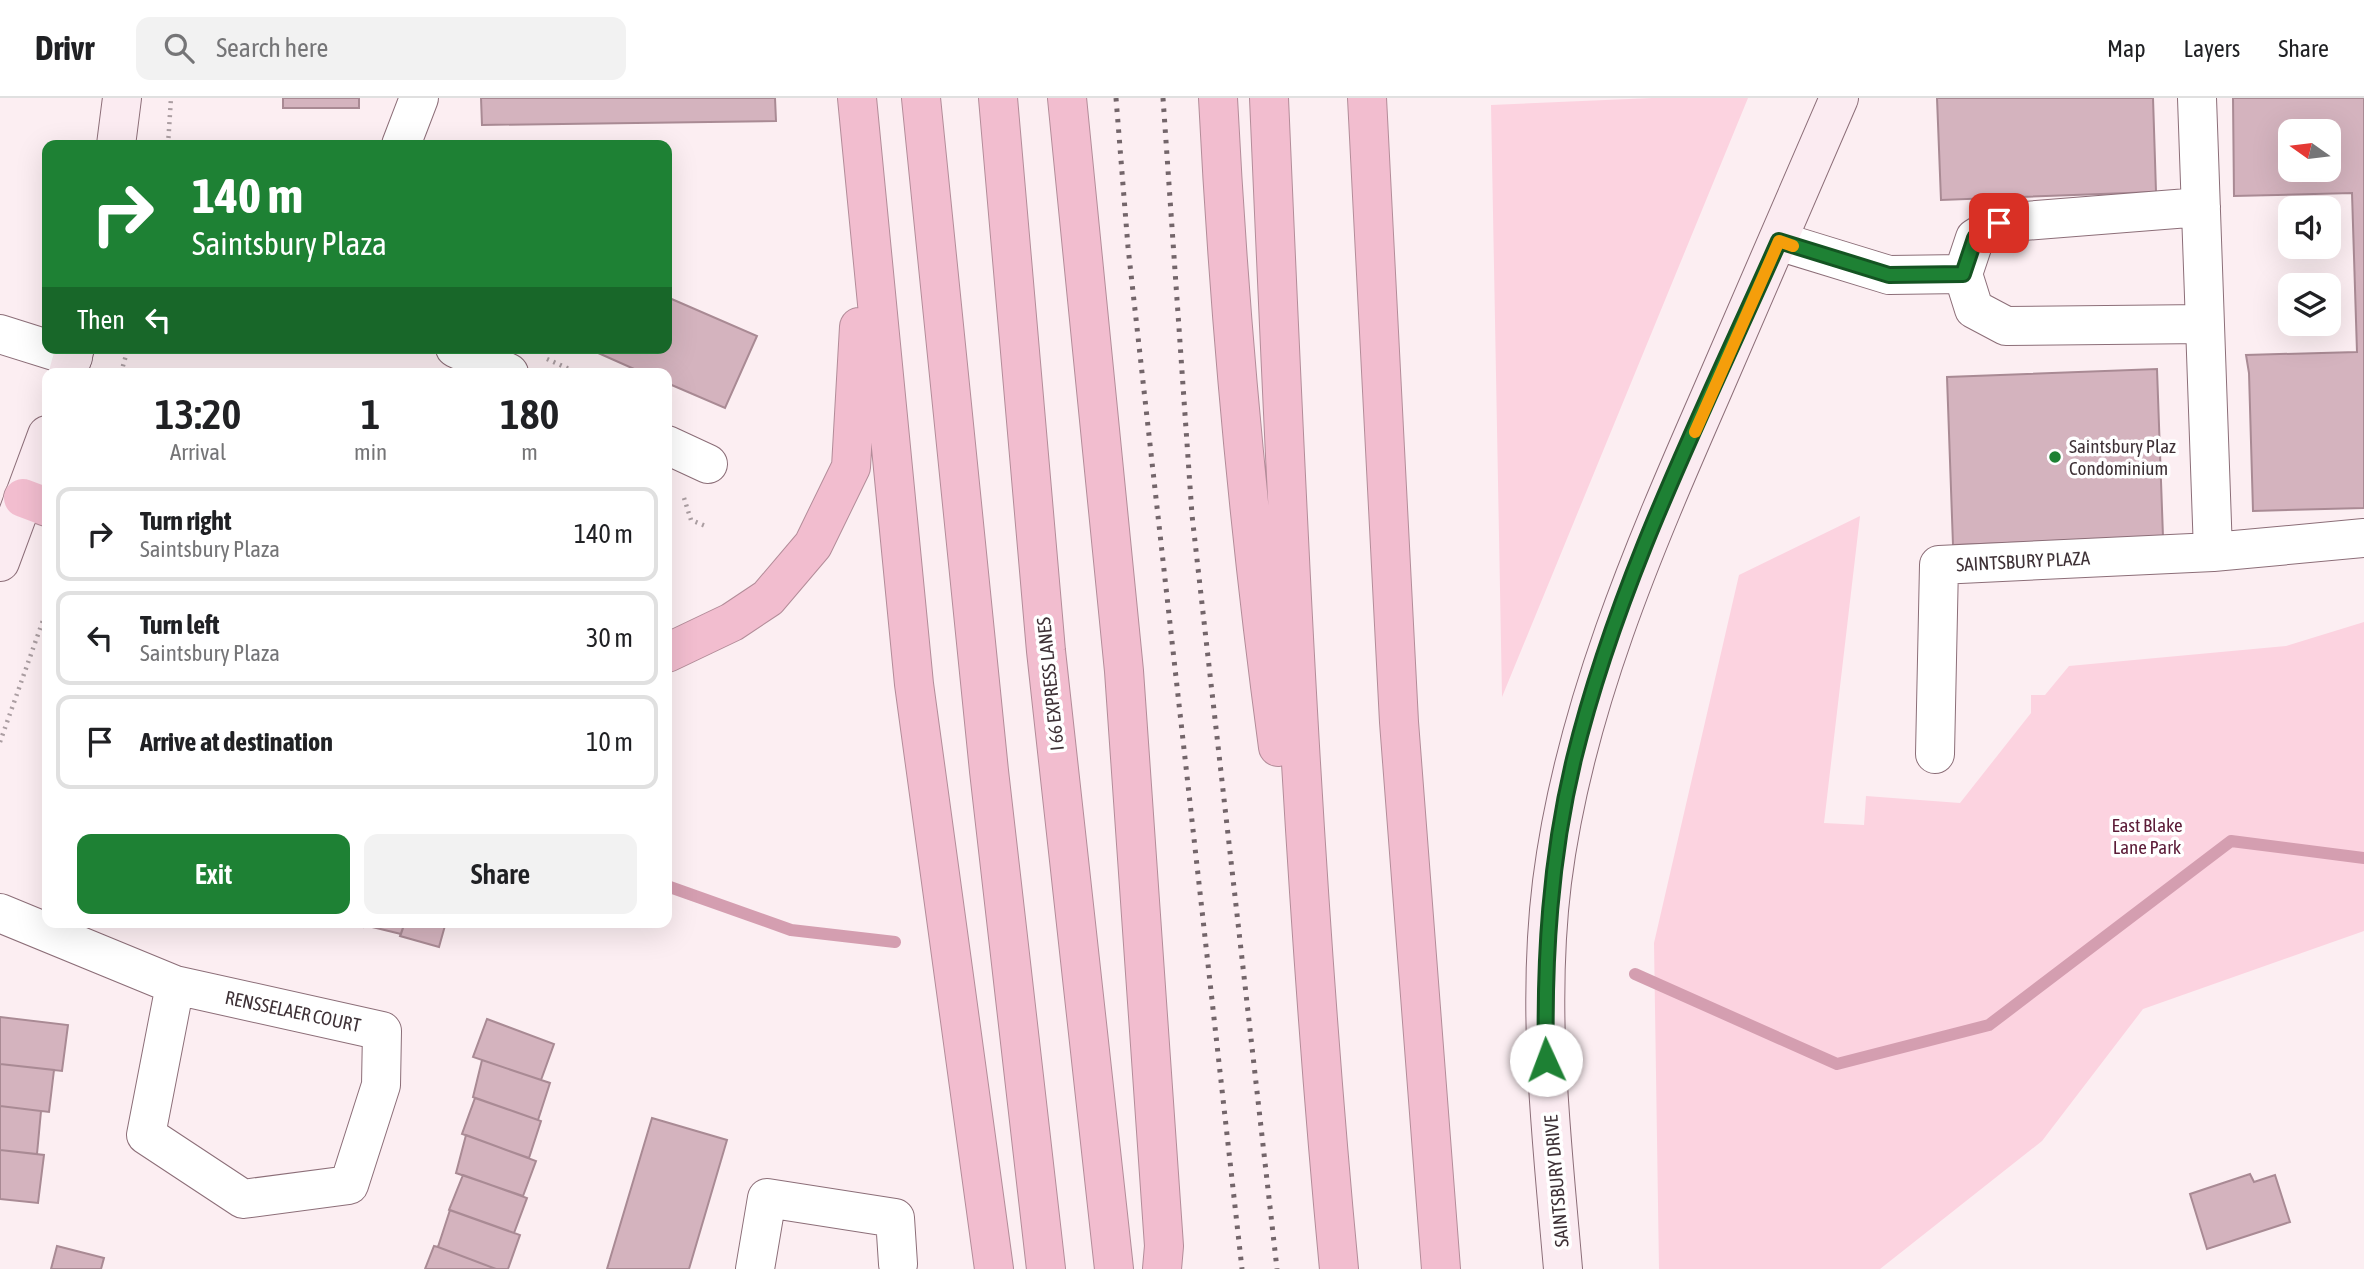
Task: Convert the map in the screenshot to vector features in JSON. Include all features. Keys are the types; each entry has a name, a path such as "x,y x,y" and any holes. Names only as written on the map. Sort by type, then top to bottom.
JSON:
{"highway":[{"path":"857,98 865,206 914,684 994,1269"},
{"path":"921,98 988,757 1046,1269"},
{"name":"I 66 EXPRESS LANES","path":"999,98 1046,651 1114,1269"},
{"path":"1067,98 1124,671 1163,1232 1162,1269"},
{"path":"1218,98 1226,255 1264,646 1318,1044"},
{"path":"1269,98 1285,465 1318,1044 1339,1269"},
{"path":"1367,98 1399,722 1441,1269"},
{"path":"672,651 732,622 768,598 814,545 851,467 865,206"}],"street":[{"path":"117,140 122,98"},
{"path":"403,140 419,98"},
{"name":"SAINTSBURY DRIVE","path":"1563,1269 1546,1060 1544,981 1552,881 1574,759 1597,681 1651,530 1839,98"},
{"path":"2197,98 2213,552"},
{"path":"2201,207 1999,223 1975,238 1963,274 1974,309 2006,326 2205,324"},
{"path":"1779,241 1889,275 1963,274"},
{"path":"0,334 42,349"},
{"path":"468,354 498,368"},
{"path":"672,447 708,464"},
{"path":"0,562 35,503 42,463"},
{"name":"SAINTSBURY PLAZA","path":"1935,754 1939,565 2213,552 2364,538"},
{"name":"RENSSELAER COURT","path":"0,913 175,985 382,1031 381,1085 349,1185 243,1199 146,1135 175,985"},
{"path":"755,1269 767,1198 895,1219 898,1264"}],"path":[{"path":"168,140 171,98"},
{"path":"545,358 567,368"},
{"path":"0,742 42,623"}],"green space":[{"path":"1652,98 1748,98 1502,697 1491,105"},
{"name":"East Blake Lane Park","path":"1860,516 1824,823 1864,825 1866,796 1960,803 2031,713 2031,695 2045,695 2069,666 2286,646 2364,622 2364,931 2143,1009 2042,1141 1880,1269 1659,1269 1654,943 1739,575"}],"building":[{"path":"283,98 359,98 359,108 283,108"},
{"path":"481,98 775,98 776,121 482,125"},
{"path":"1937,98 2153,98 2156,192 1941,200"},
{"path":"2233,98 2364,98 2364,508 2253,511 2249,373 2246,355 2357,352 2352,193 2234,196"},
{"path":"672,299 757,336 725,408 672,385 672,368 632,368 600,354 672,354"},
{"name":"Saintsbury Plaz Condominium","path":"2157,369 2163,537 1953,545 1947,377"},
{"path":"376,928 403,928 401,934"},
{"path":"403,928 444,928 439,947 400,936"},
{"path":"0,1017 68,1025 62,1071 0,1064"},
{"path":"487,1019 554,1044 541,1080 473,1057"},
{"path":"482,1060 550,1083 538,1120 473,1097"},
{"path":"0,1064 54,1070 49,1112 0,1106"},
{"path":"475,1098 541,1121 529,1158 462,1134"},
{"path":"0,1106 41,1111 37,1154 0,1150"},
{"path":"652,1118 727,1140 689,1269 607,1269"},
{"path":"466,1135 536,1161 523,1196 456,1173"},
{"path":"0,1150 44,1155 38,1203 0,1199"},
{"path":"2250,1174 2254,1182 2275,1175 2290,1222 2207,1249 2190,1194"},
{"path":"463,1175 527,1198 514,1233 449,1210"},
{"path":"450,1210 520,1235 508,1269 496,1269 438,1247"},
{"path":"57,1246 104,1258 101,1269 51,1269"},
{"path":"434,1246 438,1247 496,1269 425,1269"}],"waterway":[{"path":"1635,974 1837,1064 1989,1025 2231,841 2364,858"},
{"path":"672,888 791,930 895,942"}],"railway":[{"path":"1116,98 1128,247 1242,1269"},
{"path":"1163,98 1192,515 1277,1269"}],"slow traffic":[{"path":"1695,432 1779,241 1793,246"}],"place":[{"name":"Saintsbury Plaz Condominium","path":"2055,457"}],"route":[{"path":"1546,1060 1544,981 1547,934 1552,881 1574,759 1597,681 1651,530 1779,241 1889,275 1963,274 1975,238 1999,223"}]}
